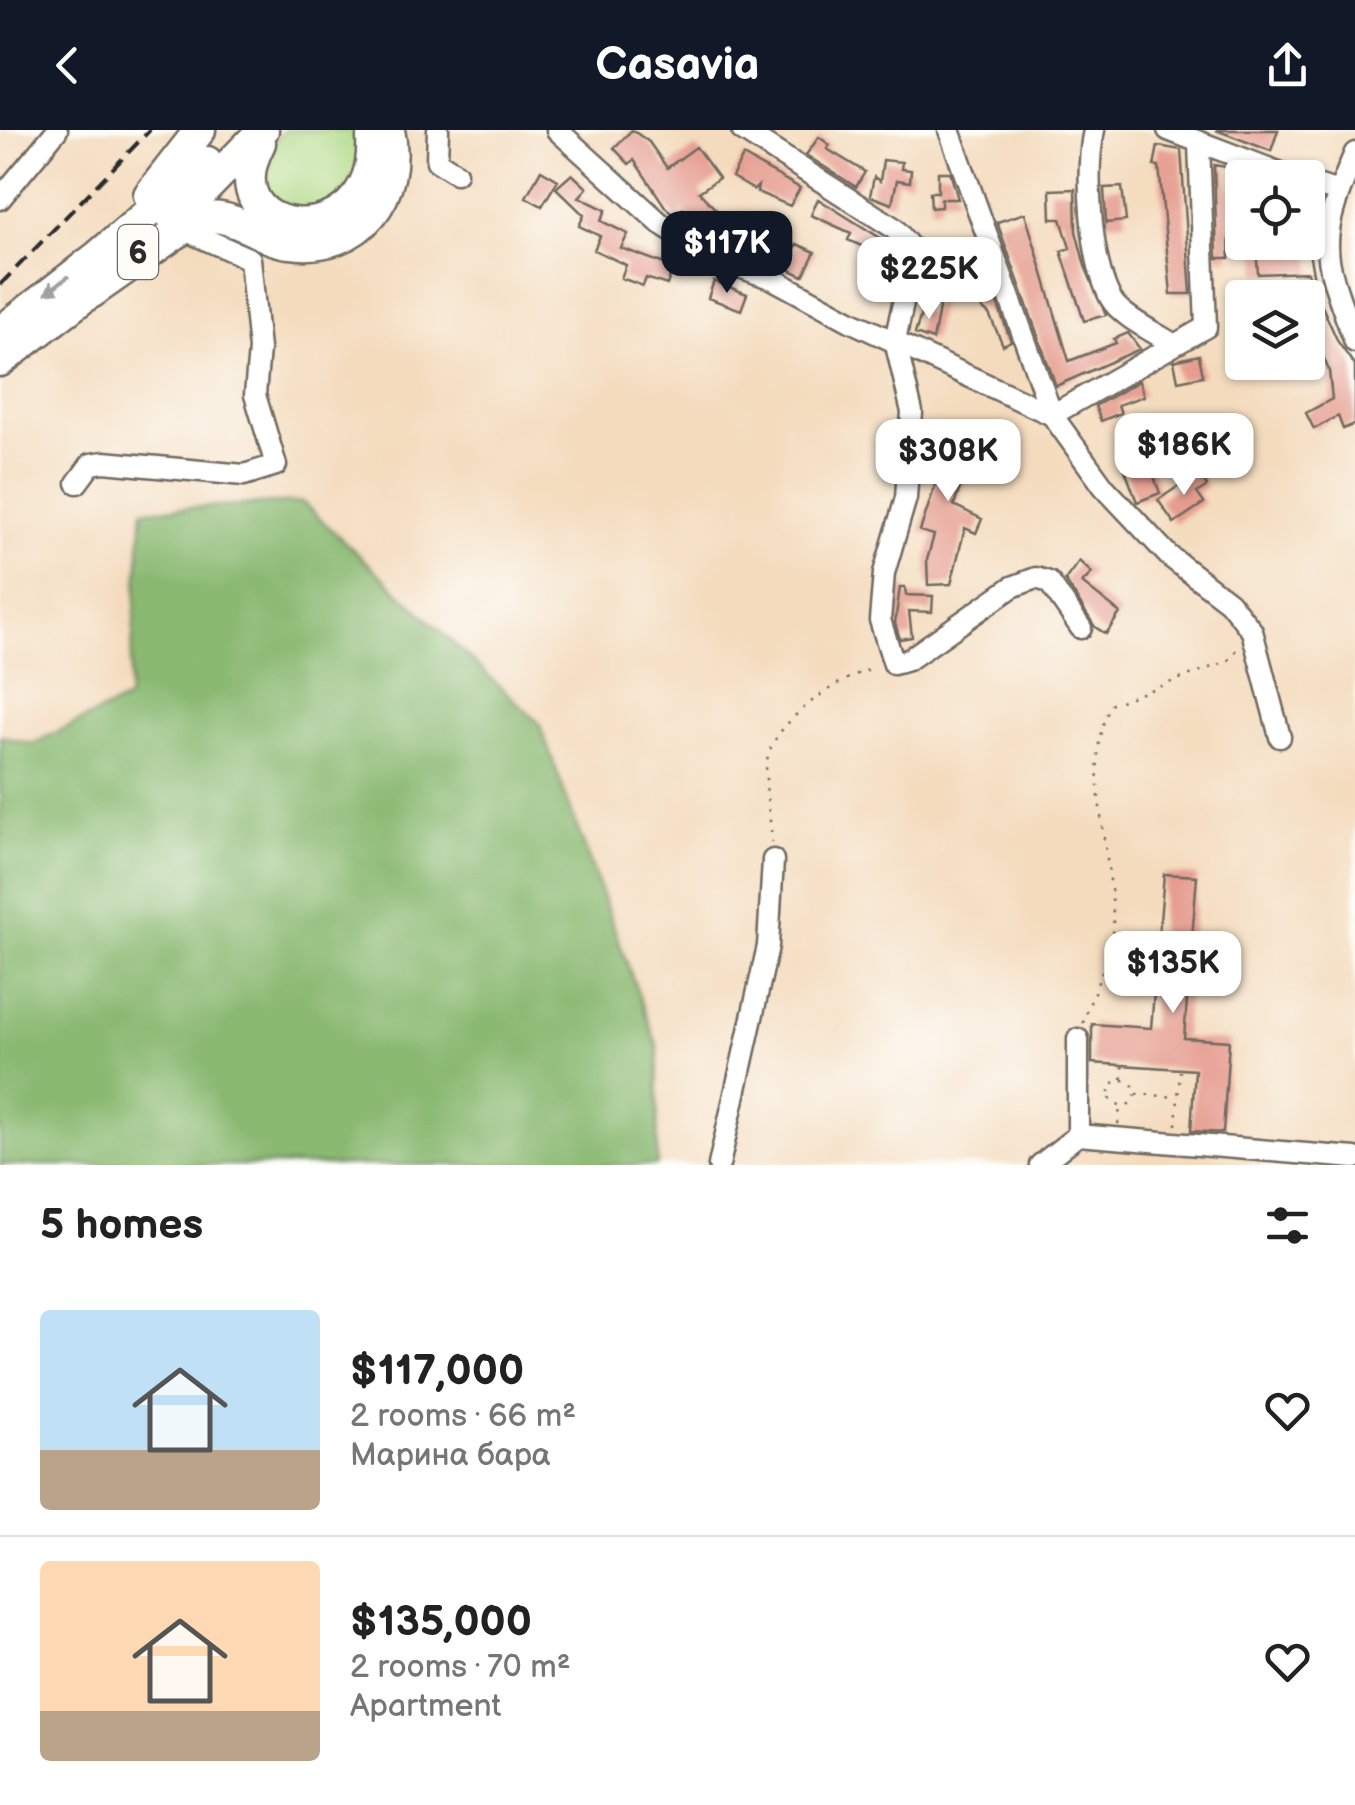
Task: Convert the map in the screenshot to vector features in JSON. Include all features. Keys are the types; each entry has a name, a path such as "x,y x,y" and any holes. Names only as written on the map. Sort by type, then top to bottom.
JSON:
{"highway":[{"path":"98,256 200,130"},
{"name":"6","path":"0,332 196,173 236,130"},
{"path":"266,130 252,157 250,195 265,214 301,224 331,219 354,201 370,176 371,130"},
{"name":"6","path":"0,361 91,293 202,195 266,130"},
{"path":"91,293 182,229 212,215 228,216 260,234 294,244 350,233 374,215 388,190 393,154 389,130"}],"street":[{"path":"0,199 56,130"},
{"path":"438,130 437,160 456,173"},
{"path":"557,130 661,224 720,260 773,279 1052,415"},
{"path":"742,130 894,228 914,252 895,341 912,412 906,498 884,573 880,620 894,664 908,660 1012,587 1036,578 1048,582 1082,628"},
{"path":"949,130 1052,415 1104,486 1169,556 1229,602 1252,631 1280,737"},
{"path":"1094,130 1091,195 1096,253 1112,302 1174,346"},
{"path":"1168,130 1245,160"},
{"path":"1052,415 1206,327 1199,143"},
{"path":"1355,154 1338,192 1325,238 1327,261 1355,342"},
{"path":"1325,188 1338,192"},
{"path":"77,483 92,464 104,462 244,475 276,465 255,394 259,348 250,259 182,229"},
{"path":"719,1165 768,946 773,860"},
{"path":"1078,1038 1078,1135"},
{"path":"1040,1165 1078,1135 1355,1158"}],"path":[{"path":"1078,1038 1113,930 1110,857 1098,778 1102,720 1112,704 1228,660 1252,631"},
{"path":"773,860 768,757 780,730 850,674 894,664"},
{"path":"1124,1065 1122,1080 1109,1090 1113,1102 1124,1105 1134,1094"},
{"path":"1174,1144 1180,1071"},
{"path":"1122,1080 1130,1083 1134,1094"},
{"path":"1134,1094 1178,1096"}],"green space":[{"path":"285,130 362,130 365,166 327,215 269,207 259,163"},
{"path":"302,502 539,723 658,1048 657,1165 0,1165 0,736 32,744 128,699 143,510"}],"building":[{"path":"632,130 649,142 667,168 696,147 719,178 699,192 724,218 707,235 683,209 677,217 666,208 634,160 629,164 614,148"},
{"path":"1216,130 1278,130 1271,151"},
{"path":"819,137 830,145 827,149 865,172 856,187 806,155"},
{"path":"1158,146 1181,150 1191,294 1171,294 1159,166 1154,166"},
{"path":"743,156 800,188 790,206 757,192 758,186 754,190 732,177"},
{"path":"883,160 902,162 901,169 911,170 910,182 897,180 892,204 870,196 874,177 880,181"},
{"path":"1214,165 1225,167 1225,258 1217,258"},
{"path":"541,170 558,180 542,206 526,197"},
{"path":"938,172 950,172 958,199 941,199 941,207 931,208 930,192 938,192"},
{"path":"572,174 587,188 579,197 606,210 601,221 628,234 621,248 673,267 667,285 646,278 643,286 621,278 626,265 594,250 600,236 579,226 584,215 556,188"},
{"path":"1122,187 1126,221 1106,223 1104,188"},
{"path":"1075,189 1076,231 1085,266 1106,315 1084,321 1061,251 1070,248 1061,219 1051,219 1050,190"},
{"path":"818,199 890,244 899,256 891,276 867,259 873,251 848,240 851,233 811,215"},
{"path":"1025,213 1069,361 1116,343 1114,339 1128,333 1140,349 1056,386 997,222"},
{"path":"740,220 765,233 753,256 728,243"},
{"path":"797,244 815,252 803,276 786,268"},
{"path":"1257,260 1310,260 1314,280 1308,280 1308,272 1258,274"},
{"path":"958,264 960,283 933,286 931,266"},
{"path":"714,281 747,294 741,310 708,298"},
{"path":"992,289 1011,341 1003,345 989,314 971,299"},
{"path":"942,293 933,340 915,334 922,311 929,314"},
{"path":"1325,313 1355,366 1355,424 1343,429 1338,416 1314,429 1306,413 1332,399 1325,361"},
{"path":"1199,355 1203,376 1178,381 1174,361"},
{"path":"1139,381 1144,396 1118,405 1121,413 1101,421 1095,406"},
{"path":"944,430 955,433 950,451 975,436 986,454 976,460 967,484 962,482 954,505 982,519 976,533 965,528 951,584 928,585 927,560 934,535 920,531 938,477 922,471 934,436 942,438"},
{"path":"1143,446 1160,493 1137,502 1119,454"},
{"path":"1198,473 1207,486 1197,493 1204,503 1174,523 1158,500"},
{"path":"1079,561 1092,573 1082,583 1120,613 1106,634 1095,627 1065,580"},
{"path":"900,587 905,587 906,595 933,596 932,612 909,611 912,637 900,639 895,623"},
{"path":"1164,874 1197,876 1184,1038 1229,1041 1223,1133 1191,1131 1195,1070 1092,1063 1092,1024 1151,1028"}],"railway":[{"path":"0,285 150,130"}]}
